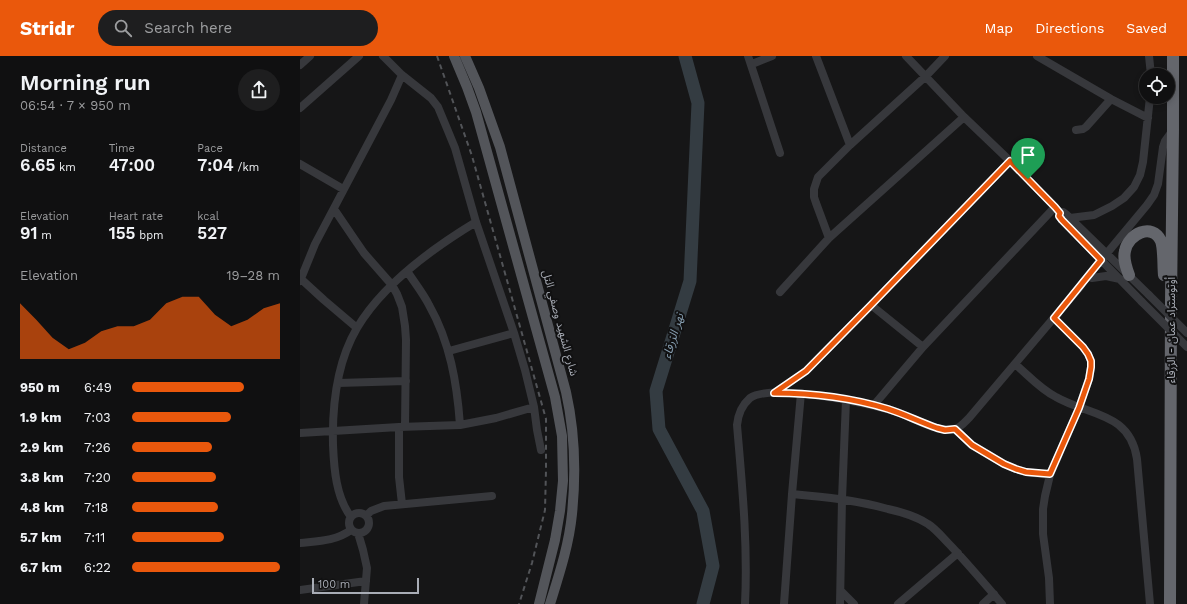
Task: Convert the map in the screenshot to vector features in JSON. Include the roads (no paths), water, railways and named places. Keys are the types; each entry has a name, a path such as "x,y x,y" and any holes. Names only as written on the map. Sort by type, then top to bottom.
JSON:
{"highway":[{"name":"أوتوستراد عمان - الزرقاء","path":"1170,604 1173,56"},
{"path":"1124,277 1124,257 1127,244 1134,235 1143,232 1154,234 1162,243 1164,284 1171,302"}],"main road":[{"path":"454,56 476,112 555,397 562,436 563,481 560,511 555,540 539,604"},
{"name":"شارع الشهيد وصفي التل","path":"465,56 479,88 500,147 566,392 570,412 575,475 572,516 563,558 550,604"}],"street":[{"path":"300,65 310,56"},
{"path":"300,108 359,56"},
{"path":"383,56 402,75 431,98 438,107 448,130 476,222 514,333 534,407 541,450"},
{"path":"748,56 752,64 780,153"},
{"path":"752,64 772,56"},
{"path":"816,56 850,145"},
{"path":"906,56 964,117 1010,161 1057,210 1062,220 1124,277 1149,295 1187,333"},
{"path":"829,238 816,204 814,189 818,177 850,145 926,76 945,56"},
{"path":"1149,56 1150,68"},
{"path":"1043,57 1111,99 1148,118"},
{"path":"357,328 300,280 315,244 391,100 402,75"},
{"path":"1076,130 1086,127 1111,99"},
{"path":"1070,218 1094,214 1103,210 1124,198 1134,187 1140,175 1143,162 1149,104"},
{"path":"780,292 829,238 964,117"},
{"path":"1080,287 1092,278 1154,195 1158,184 1163,147 1173,129"},
{"path":"774,393 806,371 1010,161"},
{"path":"300,164 343,189"},
{"path":"334,209 364,253 392,285 400,302 406,326 406,381 399,477 402,504"},
{"path":"1057,210 1065,213 1070,218 1106,259"},
{"path":"874,405 923,347 1057,210"},
{"path":"351,517 344,506 337,482 332,432 338,382 343,362 357,328 368,312 392,285 453,235 476,222"},
{"path":"745,604 746,544 737,425 742,408 751,398 757,395 774,393 802,393 874,405 897,412 937,428 945,430 955,429 969,418 1083,282 1125,240 1134,235"},
{"path":"407,272 428,303 436,318 449,351 457,391 460,425"},
{"path":"1092,278 1106,276 1124,277"},
{"path":"1124,277 1142,302 1187,347"},
{"path":"871,305 923,347"},
{"path":"1050,604 1049,578 1043,534 1045,496 1050,474 1079,408 1091,373 1091,361 1088,354 1054,318"},
{"path":"449,351 514,333"},
{"path":"1015,364 1048,392 1061,400 1116,422 1126,432 1134,445 1137,459 1151,604"},
{"path":"338,382 406,381"},
{"path":"784,604 792,494 802,393"},
{"path":"840,604 846,400"},
{"path":"300,434 402,427 460,425 496,418 534,407"},
{"path":"955,429 972,445 1004,464 1026,472 1050,474"},
{"path":"792,494 842,499 902,512 918,519 933,527 958,553 1002,604"},
{"path":"366,516 380,507 492,496"},
{"path":"364,604 366,559 355,531 349,525 349,521 354,514 358,513 366,516"},
{"path":"300,543 330,539 355,531 361,532 367,528 368,522 366,516"},
{"path":"898,604 958,553"},
{"path":"300,590 366,581"},
{"path":"841,591 854,604"},
{"path":"984,604 994,594"}],"waterway":[{"name":"نهر الزرقاء","path":"685,56 698,103 690,281 656,391 659,429 703,511 713,566 703,604"}],"railway":[{"path":"437,56 472,156 546,419 545,510 532,563 519,604"}]}
